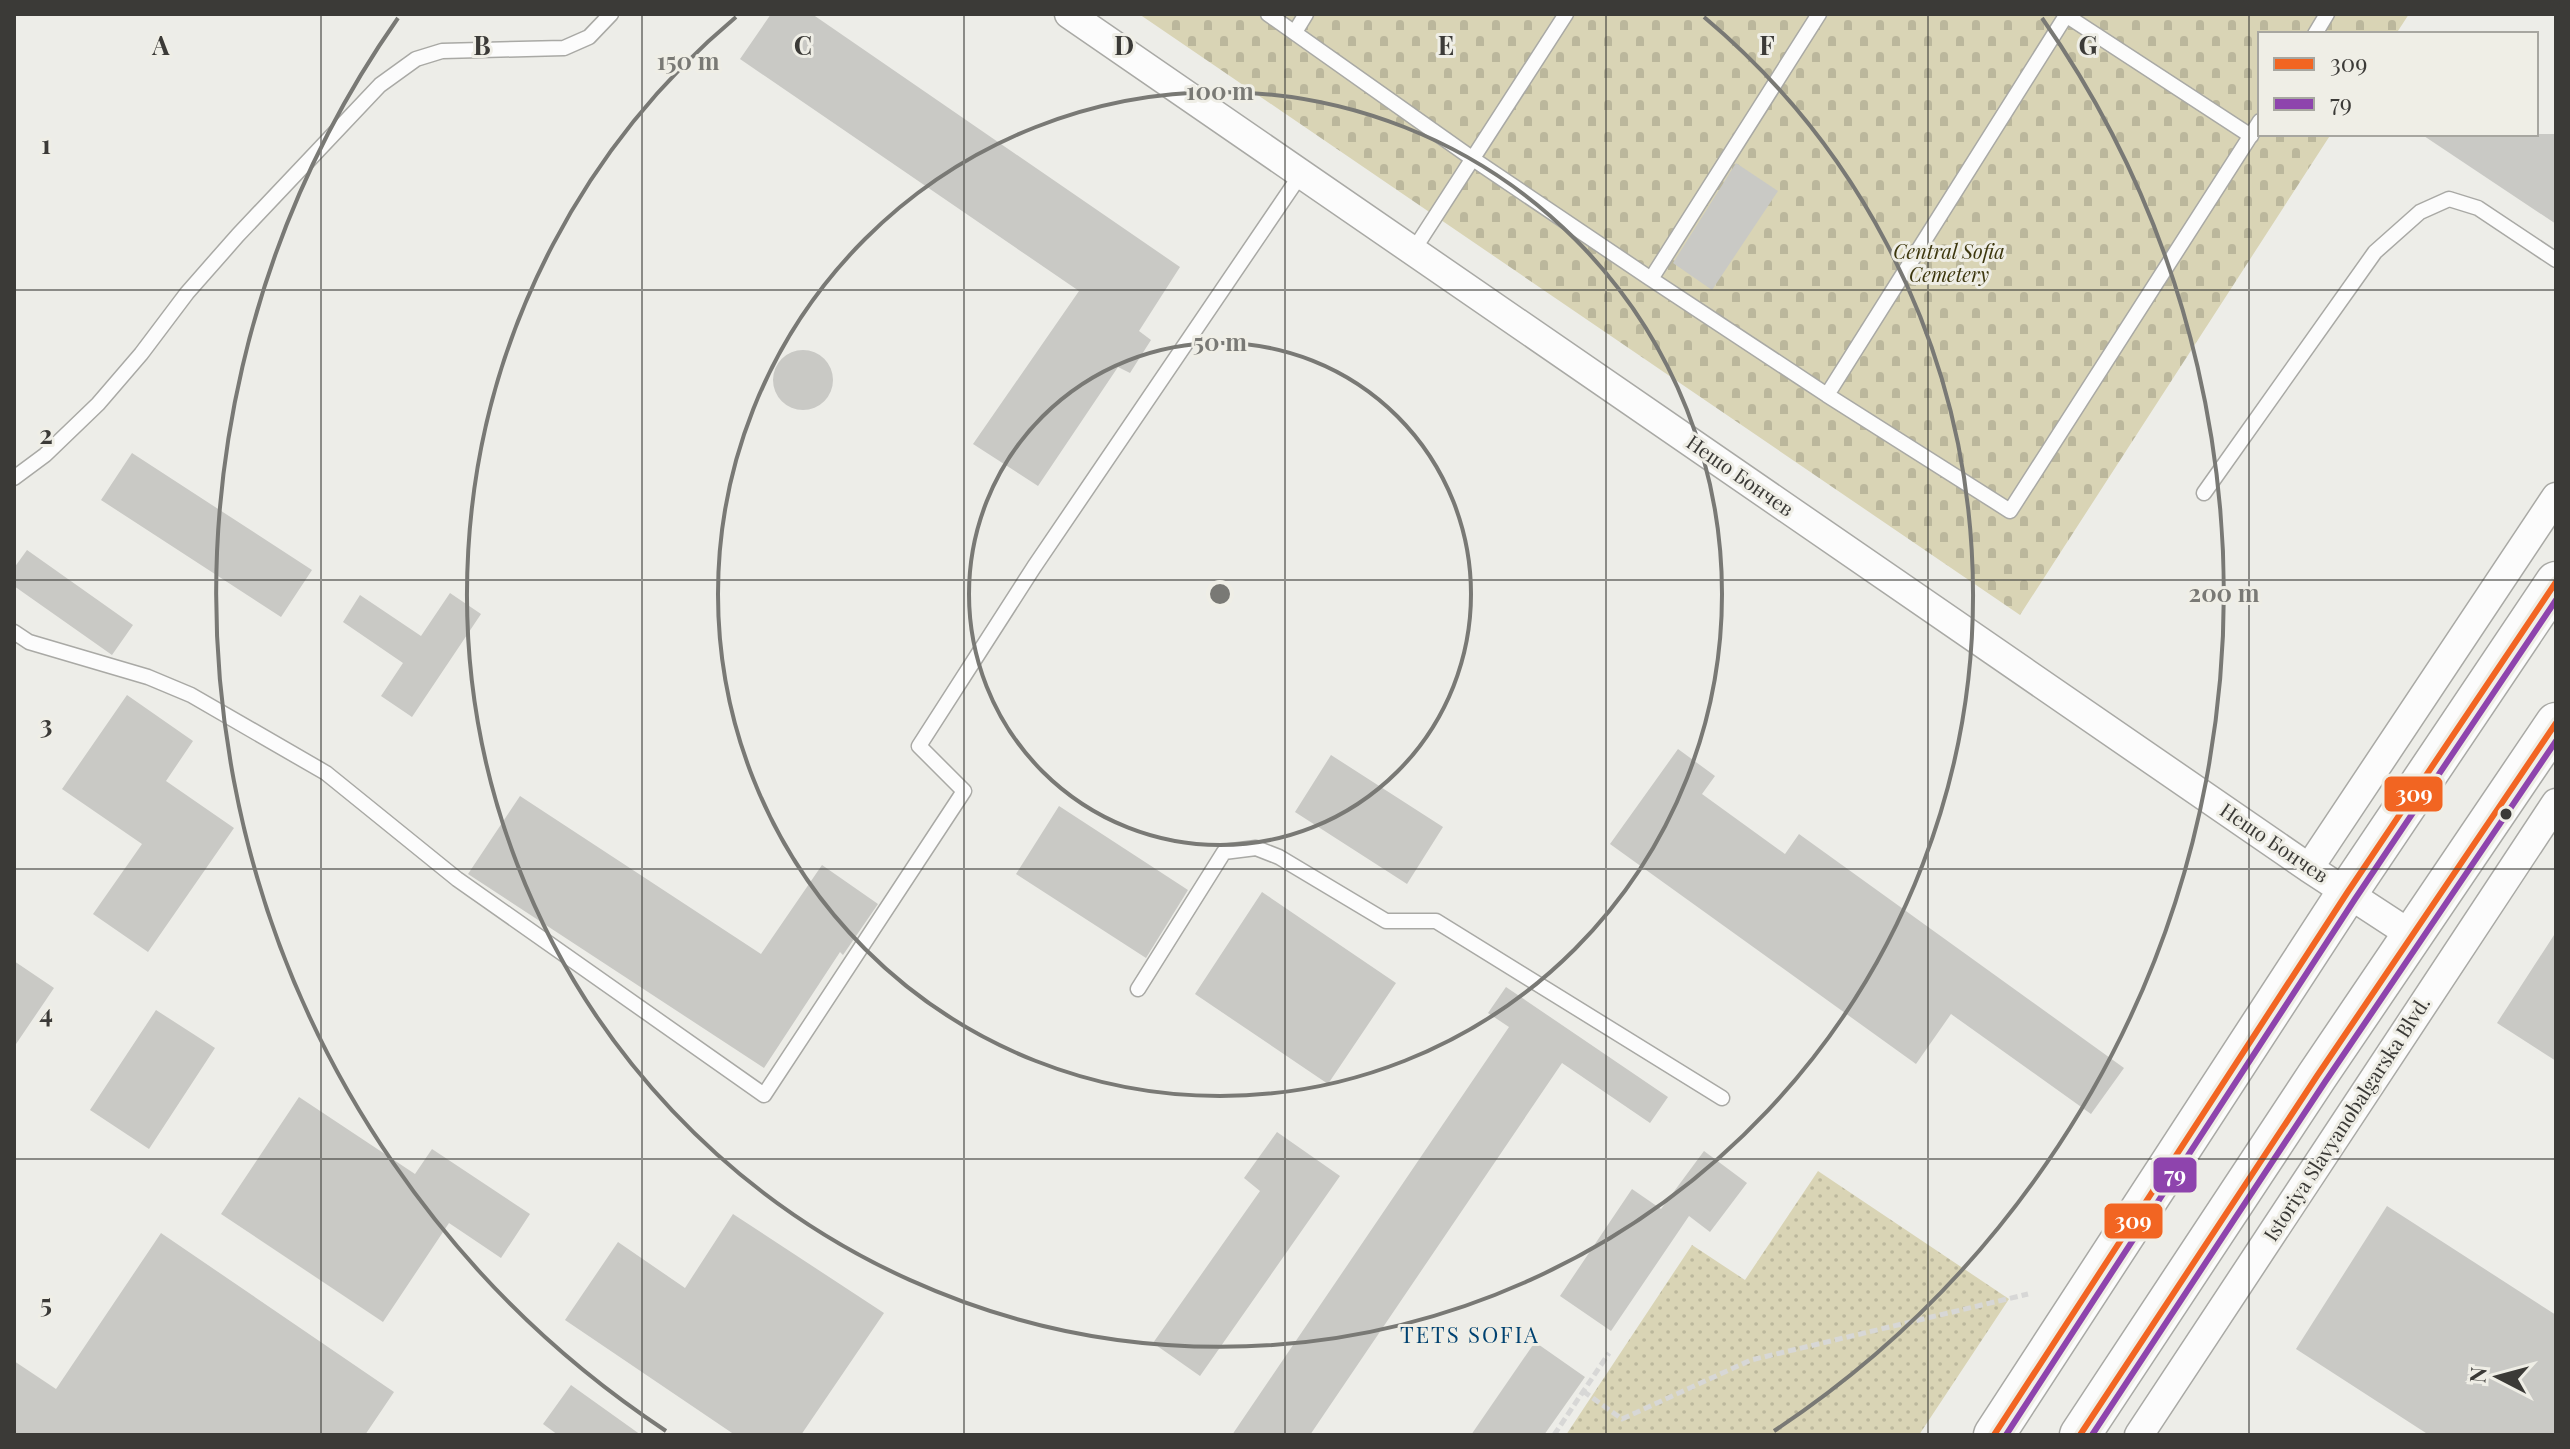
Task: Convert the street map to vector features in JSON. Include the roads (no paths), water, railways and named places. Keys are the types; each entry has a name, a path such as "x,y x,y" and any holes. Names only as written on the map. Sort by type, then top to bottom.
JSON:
{"main road":[{"path":"1994,1435 2347,893 2556,582"},
{"path":"2080,1435 2317,1076 2556,723"}],"street":[{"name":"Нешо Бончев","path":"1069,14 2309,868 2413,936"},
{"path":"2309,868 2556,497"},
{"name":"Istoriya Slavyanobalgarska Blvd.","path":"2139,1435 2556,803"}],"lane":[{"path":"14,478 45,455 98,404 197,282 380,85 416,59 442,51 564,48 589,37 611,14"},
{"path":"1268,14 1473,159 1651,279 2010,511 2258,124"},
{"path":"1295,32 1306,14"},
{"path":"1413,251 1566,14"},
{"path":"1651,279 1819,14"},
{"path":"2316,32 2327,14"},
{"path":"1827,395 2066,15 2251,136"},
{"path":"14,632 29,642 148,677 191,695 326,773 457,879 764,1095 964,791 919,746 1034,567 1301,174"},
{"path":"2204,493 2375,252 2420,212 2449,199 2478,208 2556,260"},
{"path":"1138,989 1224,852 1256,848 1279,857 1386,921 1436,921 1722,1098"}],"district":[{"name":"TETS SOFIA","path":"1470,1335"}],"park label":[{"name":"Central Sofia Cemetery","path":"1949,264"}]}
